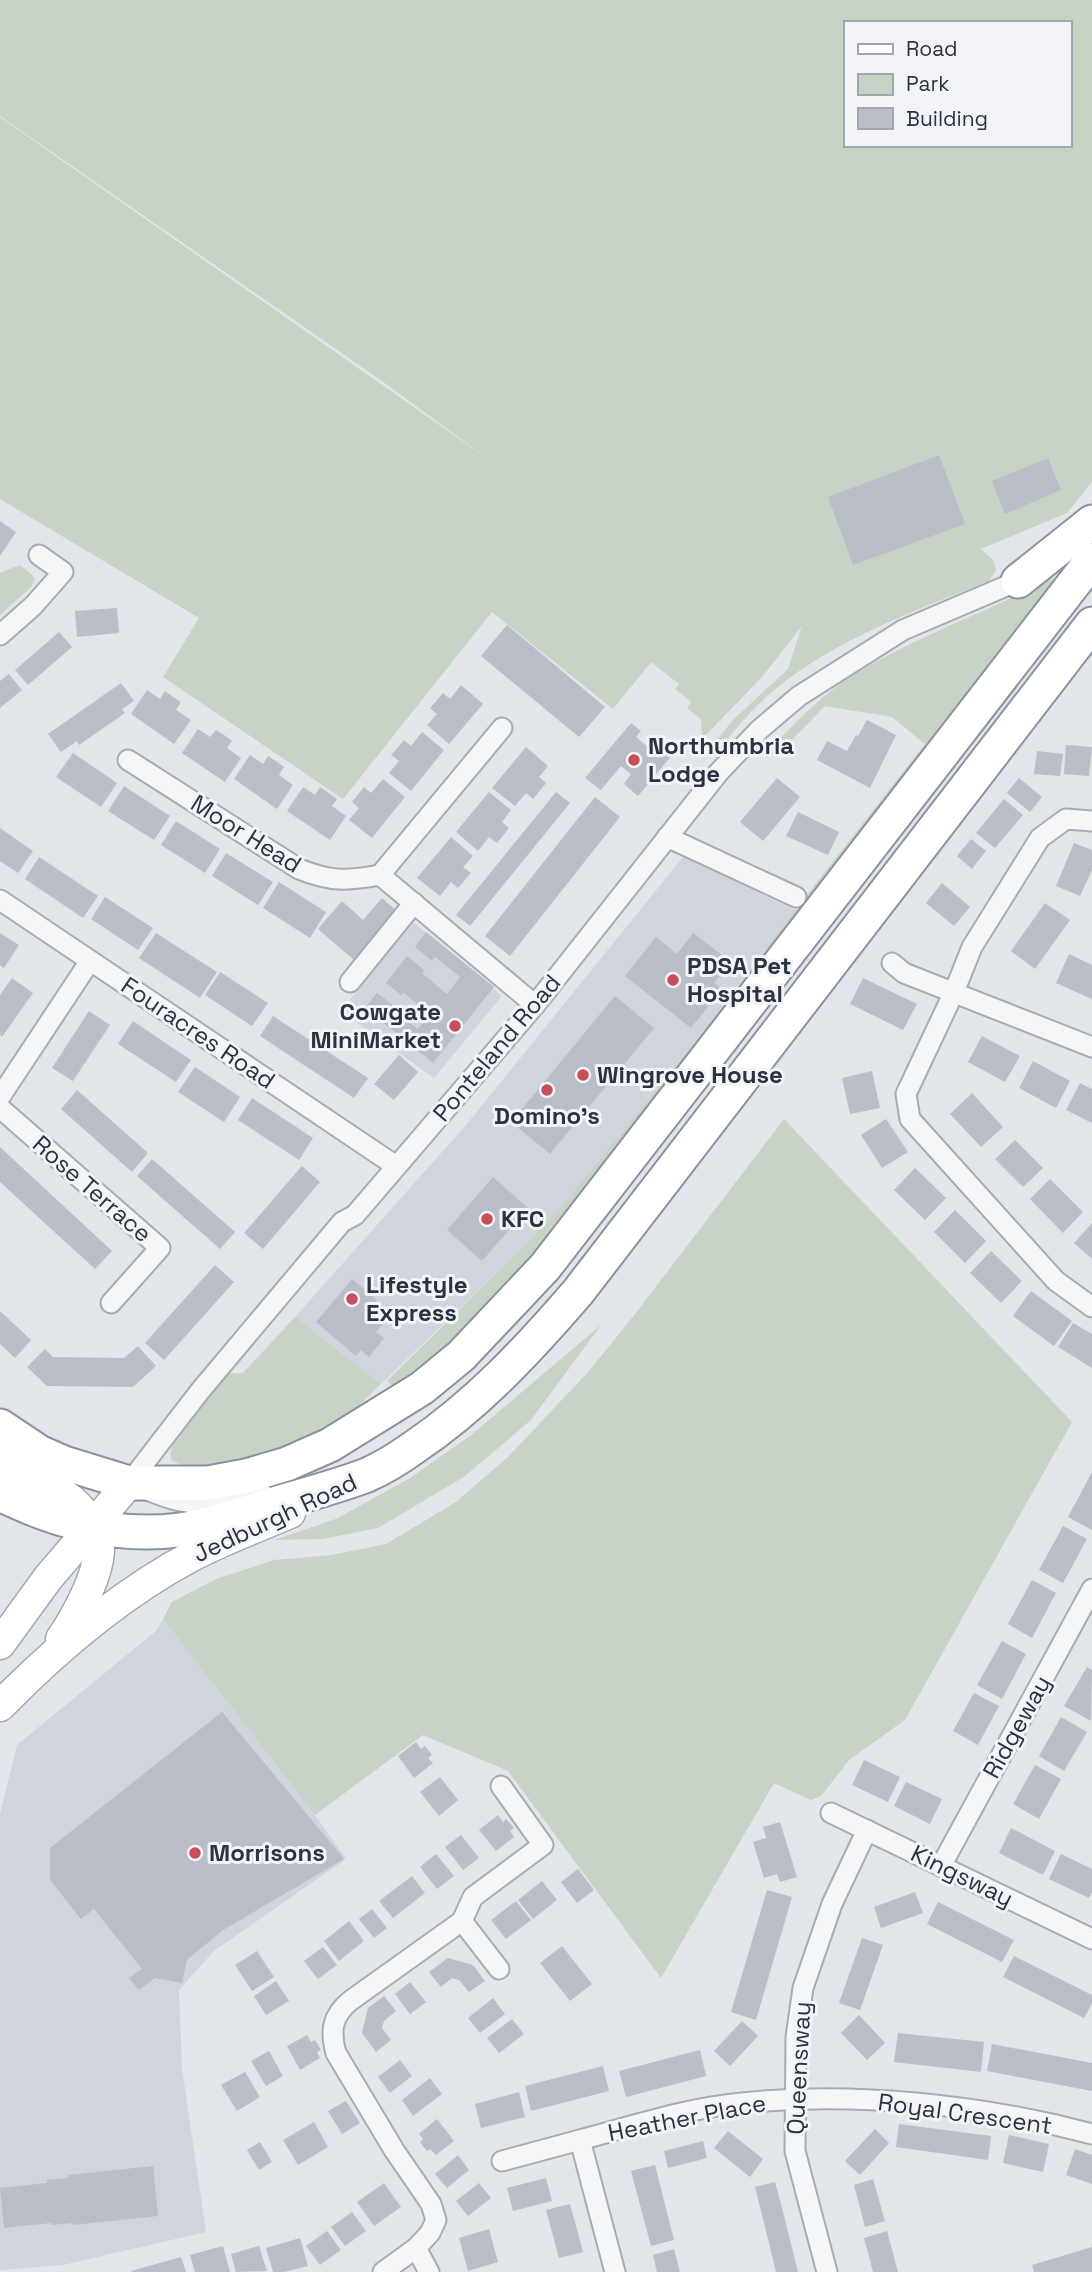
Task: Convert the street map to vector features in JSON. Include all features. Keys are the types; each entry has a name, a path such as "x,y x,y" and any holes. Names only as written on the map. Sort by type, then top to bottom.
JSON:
{"highway":[{"path":"1018,581 1092,522"},
{"path":"0,1426 39,1452 64,1463 129,1483 208,1483 287,1464 330,1445 422,1388 461,1356 544,1267 1092,560"},
{"path":"369,1474 434,1434 495,1383 534,1344 626,1230 1092,624"},
{"name":"Jedburgh Road","path":"92,1527 144,1533 181,1530 216,1523 369,1474"},
{"path":"0,1494 58,1519 92,1527"}],"main road":[{"path":"0,1461 13,1472 65,1496 76,1504 92,1527 99,1548 98,1560 73,1621 52,1654 0,1706"},
{"name":"Jedburgh Road","path":"52,1654 118,1602 171,1567 213,1545 318,1501 369,1474"},
{"path":"0,1644 48,1578 129,1483"}],"street":[{"path":"0,635 33,606 63,572 38,555"},
{"name":"Ponteland Road","path":"129,1483 200,1391 342,1222 355,1215 534,1005 719,772 759,730 799,696 903,630 1018,581"},
{"path":"502,728 380,875 534,1005"},
{"name":"Moor Head","path":"128,760 299,869 324,879 352,881 380,875"},
{"path":"1092,821 1066,819 1040,838 972,947 906,1094 911,1119 1056,1281 1092,1307"},
{"path":"667,837 796,897"},
{"name":"Fouracres Road","path":"0,900 396,1166"},
{"path":"350,982 414,903"},
{"path":"0,1097 90,961"},
{"path":"892,963 904,973 1092,1047"},
{"name":"Rose Terrace","path":"0,1108 160,1248 111,1303"},
{"path":"129,1483 169,1498 198,1503 316,1491"},
{"name":"Ridgeway","path":"941,1866 1092,1588"},
{"path":"383,2272 416,2248 436,2220 431,2204 394,2150 336,2053 332,2038 334,2021 339,2011 350,2001 462,1921 472,1897 542,1845 501,1786"},
{"name":"Kingsway","path":"831,1812 1092,1939"},
{"name":"Queensway","path":"827,2272 795,2151 796,2038 803,1988 832,1904 867,1830"},
{"path":"462,1921 499,1969"},
{"name":"Royal Crescent","path":"795,2099 941,2106 1092,2134"},
{"name":"Heather Place","path":"502,2161 661,2119 740,2103 795,2099"},
{"name":"Heather Place","path":"580,2140 614,2272"},
{"path":"416,2248 429,2272"}],"shaded area":[{"path":"683,857 795,910 692,1046 567,1200 522,1248 381,1384 295,1317 466,1125"},
{"path":"413,922 502,996 434,1078 341,1011"},
{"path":"163,1619 346,1859 214,1951 179,1990 182,2069 206,2232 63,2265 0,2270 0,1814 17,1745 156,1631"}],"green space":[{"path":"0,0 1092,0 1092,482 1067,513 981,549 994,561 996,570 989,581 871,630 815,660 765,698 718,750 709,749 734,719 788,669 802,626 762,677 702,739 701,719 687,708 691,702 675,689 679,684 651,662 613,709 492,612 343,799 163,677 199,618 0,499 0,117 488,459 386,384 0,116"},
{"path":"20,565 35,579 31,587 0,615 0,573"},
{"path":"1051,579 1057,582 533,1262 443,1354 393,1386 387,1381 567,1200 692,1046 925,744 892,717 825,706 776,756 767,752 819,701 855,674 927,636"},
{"path":"784,1119 1072,1422 905,1720 849,1760 822,1795 811,1800 774,1783 661,1978 508,1771 423,1735 315,1815 163,1619 172,1602 216,1579 274,1560 332,1555 386,1544 456,1502 509,1456 588,1372"},
{"path":"295,1317 381,1384 343,1421 297,1444 233,1462 185,1467 171,1460 171,1450 181,1427 209,1391 225,1374 243,1373"},
{"path":"601,1325 531,1420 465,1476 378,1528 323,1539 274,1540 336,1519 410,1478 470,1436"}],"building":[{"path":"939,455 965,524 853,565 828,497"},
{"path":"1048,458 1061,490 1005,514 992,481"},
{"path":"0,521 16,532 0,556"},
{"path":"117,608 119,633 77,637 75,611"},
{"path":"507,625 605,707 579,737 481,656"},
{"path":"59,632 72,647 28,685 15,670"},
{"path":"9,674 22,690 0,708 0,681"},
{"path":"121,683 134,701 122,709 125,713 79,745 77,741 61,752 48,734"},
{"path":"461,685 483,704 449,744 427,725 437,714 430,708 443,693 450,699"},
{"path":"147,690 160,699 165,691 181,702 176,710 191,720 174,744 131,714"},
{"path":"867,720 896,735 870,788 817,760 827,741 847,751"},
{"name":"Northumbria Lodge","path":"631,723 641,731 636,737 649,748 656,740 673,754 638,796 624,784 631,774 621,766 601,790 585,778"},
{"path":"198,729 210,737 216,730 224,735 232,741 227,748 241,758 225,782 182,753"},
{"path":"422,732 444,750 411,791 389,773 399,761 391,755 404,740 411,746"},
{"path":"1066,745 1092,747 1089,776 1064,774"},
{"path":"526,747 548,766 539,777 546,783 533,799 526,793 515,806 492,788"},
{"path":"1037,751 1063,754 1060,776 1034,774"},
{"path":"73,753 117,783 101,807 56,777"},
{"path":"250,755 263,764 268,756 276,761 284,767 279,775 293,785 277,809 234,779"},
{"path":"777,778 800,797 763,841 740,822"},
{"path":"1019,778 1042,797 1030,812 1007,793"},
{"path":"383,779 405,797 372,838 349,820 359,808 352,802 364,787 371,793"},
{"path":"124,786 170,816 154,840 108,811"},
{"path":"303,787 315,795 320,787 337,799 332,806 346,816 330,840 287,811"},
{"path":"489,792 511,810 502,822 509,828 497,843 489,837 478,851 456,832"},
{"path":"556,792 570,803 470,926 456,915"},
{"path":"595,797 620,817 510,956 485,936"},
{"path":"1004,799 1023,815 995,848 976,833"},
{"path":"798,812 839,832 828,855 786,836"},
{"path":"176,821 220,849 205,873 161,845"},
{"path":"0,828 33,851 18,873 0,861"},
{"path":"451,837 473,856 463,867 471,873 458,888 451,882 440,896 417,878"},
{"path":"971,839 986,851 972,869 957,856"},
{"path":"1074,843 1092,850 1092,870 1080,896 1056,886"},
{"path":"226,853 273,882 258,905 212,876"},
{"path":"39,857 98,896 83,918 25,879"},
{"path":"279,882 326,912 310,938 263,908"},
{"path":"942,883 970,907 954,926 926,903"},
{"path":"105,897 153,928 138,950 91,919"},
{"path":"382,898 397,911 354,960 318,929 342,901 363,920"},
{"path":"1045,903 1070,920 1035,969 1011,951"},
{"path":"426,932 494,987 433,1063 365,1008 377,993 418,1029 430,1014 404,993 401,995 386,983 407,956 447,994 460,977 435,957 432,961 415,947"},
{"path":"0,933 19,945 4,968 0,965"},
{"path":"156,933 217,972 200,998 139,958"},
{"name":"PDSA Pet Hospital","path":"693,933 731,962 714,983 722,989 691,1028 625,976 656,937 677,954"},
{"path":"1069,954 1092,965 1092,999 1056,983"},
{"path":"220,972 268,1003 252,1026 205,995"},
{"path":"12,978 33,993 2,1037 0,995"},
{"path":"863,978 917,1004 903,1030 850,1004"},
{"name":"Wingrove House","path":"615,996 654,1028 550,1154 511,1122"},
{"path":"89,1011 110,1025 73,1081 52,1068"},
{"path":"273,1016 368,1078 354,1098 260,1036"},
{"path":"133,1021 191,1060 176,1082 118,1044"},
{"path":"982,1036 1020,1056 1005,1082 968,1062"},
{"path":"399,1055 418,1072 394,1100 374,1084"},
{"path":"1033,1061 1070,1081 1056,1108 1019,1088"},
{"path":"195,1067 240,1097 224,1122 178,1092"},
{"path":"872,1071 880,1108 850,1114 842,1078"},
{"path":"1080,1083 1092,1089 1092,1123 1066,1110"},
{"path":"77,1090 148,1153 132,1172 61,1109"},
{"path":"972,1093 1003,1127 981,1147 950,1114"},
{"path":"252,1098 313,1138 299,1160 238,1120"},
{"path":"886,1119 908,1152 882,1168 861,1135"},
{"path":"1015,1140 1043,1168 1023,1187 995,1159"},
{"path":"0,1147 112,1251 95,1269 0,1182"},
{"path":"152,1159 235,1232 220,1249 137,1176"},
{"path":"302,1166 320,1182 263,1249 244,1233"},
{"path":"915,1168 946,1198 925,1220 894,1190"},
{"name":"KFC","path":"493,1177 528,1208 482,1261 447,1230"},
{"path":"1050,1179 1083,1212 1063,1233 1030,1199"},
{"path":"955,1210 986,1241 965,1263 934,1232"},
{"path":"1092,1223 1092,1259 1074,1243"},
{"path":"991,1251 1022,1281 1001,1303 970,1273"},
{"path":"215,1265 234,1282 164,1360 145,1343"},
{"path":"352,1279 377,1300 368,1311 383,1324 376,1332 384,1338 369,1357 361,1350 356,1356 316,1322"},
{"path":"1031,1291 1072,1321 1054,1346 1013,1316"},
{"path":"0,1311 31,1340 15,1358 0,1344"},
{"path":"1073,1323 1092,1334 1092,1368 1058,1347"},
{"path":"138,1346 156,1366 133,1387 47,1386 27,1367 45,1349 53,1357 124,1358"},
{"path":"1092,1472 1092,1530 1068,1517"},
{"path":"1063,1526 1087,1539 1063,1583 1039,1570"},
{"path":"1032,1580 1056,1593 1032,1638 1008,1624"},
{"path":"1002,1641 1026,1654 1002,1699 977,1685"},
{"path":"1087,1667 1092,1670 1091,1721 1064,1706"},
{"path":"974,1693 999,1706 978,1745 953,1731"},
{"name":"Morrisons","path":"222,1712 344,1859 223,1930 187,1960 182,1983 155,1978 139,1990 129,1978 142,1969 94,1909 81,1919 50,1880 50,1848"},
{"path":"1061,1717 1087,1732 1064,1771 1039,1756"},
{"path":"416,1742 421,1749 425,1746 432,1755 428,1758 433,1763 414,1778 398,1756"},
{"path":"864,1760 900,1777 888,1802 852,1785"},
{"path":"1035,1765 1061,1779 1039,1819 1013,1804"},
{"path":"440,1777 458,1800 439,1816 420,1792"},
{"path":"906,1782 942,1799 930,1824 894,1806"},
{"path":"498,1815 503,1822 506,1819 514,1828 510,1831 514,1837 496,1851 479,1830"},
{"path":"780,1822 797,1877 780,1882 777,1874 764,1878 753,1842 766,1838 763,1827"},
{"path":"1011,1828 1055,1851 1043,1875 999,1853"},
{"path":"461,1835 479,1858 463,1870 445,1847"},
{"path":"436,1854 454,1876 437,1889 420,1867"},
{"path":"1061,1854 1092,1869 1092,1892 1089,1898 1049,1879"},
{"path":"578,1869 594,1890 577,1903 561,1882"},
{"path":"412,1876 425,1893 393,1918 379,1901"},
{"path":"542,1881 557,1900 533,1919 518,1900"},
{"path":"767,1890 792,1897 756,2020 731,2012"},
{"path":"915,1892 923,1913 881,1928 874,1907"},
{"path":"516,1901 531,1920 506,1939 491,1920"},
{"path":"938,1902 1014,1940 1002,1962 927,1924"},
{"path":"372,1909 387,1928 374,1938 359,1919"},
{"path":"349,1921 364,1941 339,1961 324,1941"},
{"path":"862,1938 883,1945 860,2010 839,2003"},
{"path":"562,1946 592,1984 570,2001 540,1963"},
{"path":"323,1947 337,1965 318,1979 304,1961"},
{"path":"257,1951 274,1977 252,1991 235,1965"},
{"path":"1014,1956 1092,1995 1092,2003 1084,2018 1003,1977"},
{"path":"448,1958 473,1965 485,1981 469,1992 459,1980 452,1978 441,1987 429,1972"},
{"path":"276,1981 289,2001 266,2015 254,1996"},
{"path":"410,1982 426,2002 410,2014 395,1994"},
{"path":"384,1996 396,2011 384,2021 382,2028 391,2040 376,2052 362,2033 368,2008"},
{"path":"493,1998 505,2014 480,2033 468,2018"},
{"path":"859,2015 885,2043 867,2060 841,2033"},
{"path":"512,2019 524,2034 499,2053 487,2038"},
{"path":"742,2021 758,2036 730,2066 714,2051"},
{"path":"898,2033 984,2042 981,2072 894,2062"},
{"path":"307,2035 311,2042 315,2040 321,2050 317,2052 320,2058 300,2070 287,2046"},
{"path":"992,2044 1092,2063 1092,2091 987,2071"},
{"path":"700,2050 706,2076 626,2097 619,2071"},
{"path":"269,2051 283,2076 266,2086 251,2061"},
{"path":"400,2060 412,2076 390,2093 378,2077"},
{"path":"603,2066 609,2091 531,2111 525,2086"},
{"path":"245,2072 260,2097 237,2111 221,2085"},
{"path":"430,2078 442,2094 413,2116 402,2100"},
{"path":"519,2092 525,2117 481,2128 475,2104"},
{"path":"346,2101 360,2123 342,2134 328,2111"},
{"path":"437,2119 454,2141 436,2155 430,2149 427,2151 420,2142 423,2139 419,2134"},
{"path":"314,2122 328,2147 298,2165 283,2140"},
{"path":"899,2124 991,2136 988,2160 896,2147"},
{"path":"875,2129 889,2143 860,2175 845,2161"},
{"path":"728,2131 763,2159 750,2177 714,2148"},
{"path":"1009,2135 1049,2144 1043,2172 1003,2163"},
{"path":"703,2141 707,2158 668,2168 664,2151"},
{"path":"260,2142 272,2162 259,2170 247,2150"},
{"path":"1075,2149 1092,2155 1092,2184 1066,2175"},
{"path":"458,2155 469,2170 447,2188 435,2174"},
{"path":"655,2165 674,2240 651,2246 631,2171"},
{"path":"153,2166 158,2216 73,2225 51,2223 4,2228 0,2188 47,2183 46,2180 68,2178 68,2175"},
{"path":"546,2178 552,2201 513,2211 507,2188"},
{"path":"873,2179 885,2221 865,2227 854,2185"},
{"path":"775,2182 798,2272 776,2272 755,2187"},
{"path":"384,2183 401,2207 374,2226 357,2202"},
{"path":"479,2183 491,2198 468,2216 456,2201"},
{"path":"570,2204 583,2252 559,2258 546,2210"},
{"path":"352,2212 366,2231 345,2246 331,2227"},
{"path":"489,2229 498,2262 468,2271 459,2238"},
{"path":"327,2231 341,2250 320,2265 306,2246"},
{"path":"887,2231 898,2272 873,2272 864,2238"},
{"path":"300,2238 308,2266 273,2272 266,2248"},
{"path":"223,2246 230,2272 195,2272 190,2255"},
{"path":"259,2246 267,2271 236,2272 231,2254"},
{"path":"1092,2247 1092,2272 1034,2272 1032,2265"},
{"path":"674,2249 680,2272 657,2272 653,2255"},
{"path":"181,2257 186,2272 131,2272 131,2271"}],"place":[{"name":"Northumbria Lodge","path":"634,760"},
{"name":"PDSA Pet Hospital","path":"673,980"},
{"name":"Cowgate MiniMarket","path":"455,1026"},
{"name":"Wingrove House","path":"583,1075"},
{"name":"Domino's","path":"547,1090"},
{"name":"KFC","path":"487,1219"},
{"name":"Lifestyle Express","path":"352,1299"},
{"name":"Morrisons","path":"195,1853"}]}
